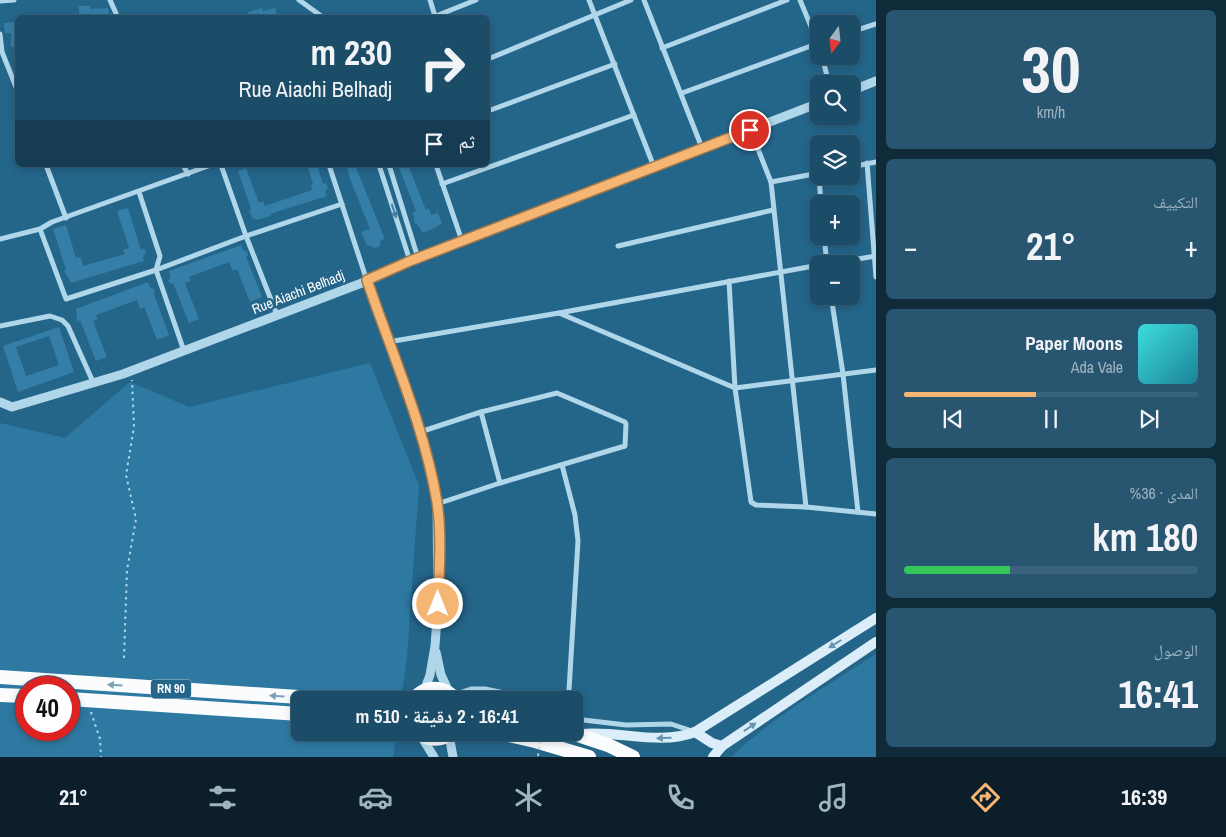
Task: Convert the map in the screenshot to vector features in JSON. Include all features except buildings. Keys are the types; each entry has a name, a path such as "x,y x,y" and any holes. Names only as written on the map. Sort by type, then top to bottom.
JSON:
{"highway":[{"name":"RN 90","path":"0,677 291,697"},
{"path":"429,691 438,688 443,691"},
{"path":"0,695 15,696"},
{"name":"RN 90","path":"80,700 291,713"},
{"path":"583,736 633,757"},
{"path":"535,741 589,757"}],"main road":[{"path":"583,733 658,738 684,736 695,732 876,618"},
{"path":"712,757 722,746 876,642"},
{"path":"695,732 712,743 722,746"}],"street":[{"path":"0,1 14,0"},
{"path":"110,0 117,15"},
{"path":"299,0 320,15"},
{"path":"430,0 433,15"},
{"path":"438,15 476,0"},
{"path":"589,0 654,167"},
{"path":"490,58 595,13 631,0"},
{"path":"644,0 702,148"},
{"path":"800,0 810,23"},
{"path":"662,48 783,1"},
{"path":"860,29 876,24"},
{"path":"0,34 2,52 15,84"},
{"path":"682,93 810,47"},
{"path":"490,110 615,64"},
{"path":"860,87 876,81"},
{"name":"Rue Aiachi Belhadj","path":"0,402 12,407 131,371 367,280 414,259 810,107"},
{"path":"490,166 634,114"},
{"path":"750,130 771,182 806,507"},
{"path":"860,165 876,162"},
{"path":"867,164 876,277"},
{"path":"47,167 66,218"},
{"path":"184,167 188,174"},
{"path":"0,239 40,229 207,167"},
{"path":"222,167 277,315"},
{"path":"330,167 420,432 437,504 438,604 435,646 430,675 420,691"},
{"path":"380,167 414,259"},
{"path":"390,167 414,259"},
{"path":"437,167 462,242"},
{"path":"442,184 489,167"},
{"path":"771,182 810,176"},
{"path":"139,192 160,256 156,270 184,351"},
{"path":"40,229 66,300 342,204"},
{"path":"618,246 774,210"},
{"path":"860,258 875,256"},
{"path":"388,342 559,313 810,267"},
{"path":"729,281 735,388 751,502 756,504 876,514"},
{"path":"832,305 843,374 858,512"},
{"path":"559,313 735,388 876,370"},
{"path":"0,326 50,316 62,320 68,326 93,382"},
{"path":"420,432 481,412 557,393 626,424 625,446 437,504"},
{"path":"481,412 500,483"},
{"path":"562,465 575,515 578,541 569,691"},
{"path":"435,646 441,675 450,691"},
{"path":"464,691 478,689 500,691"},
{"path":"583,720 626,725 671,724 695,732"},
{"path":"424,741 434,757"},
{"path":"453,741 453,757"}],"path":[{"path":"124,658 127,570 136,519 126,475 134,427 131,371"},
{"path":"87,700 100,739 101,757"},
{"path":"538,756 540,741"}],"shaded area":[{"path":"370,363 419,485 407,657 402,691 291,691 291,741 396,741 393,757 0,757 0,423 65,438 130,382 189,407"},
{"path":"876,654 876,757 731,757 783,715"}],"route":[{"path":"438,604 439,540 437,504 432,478 420,432 367,280 410,261 750,130"}]}
